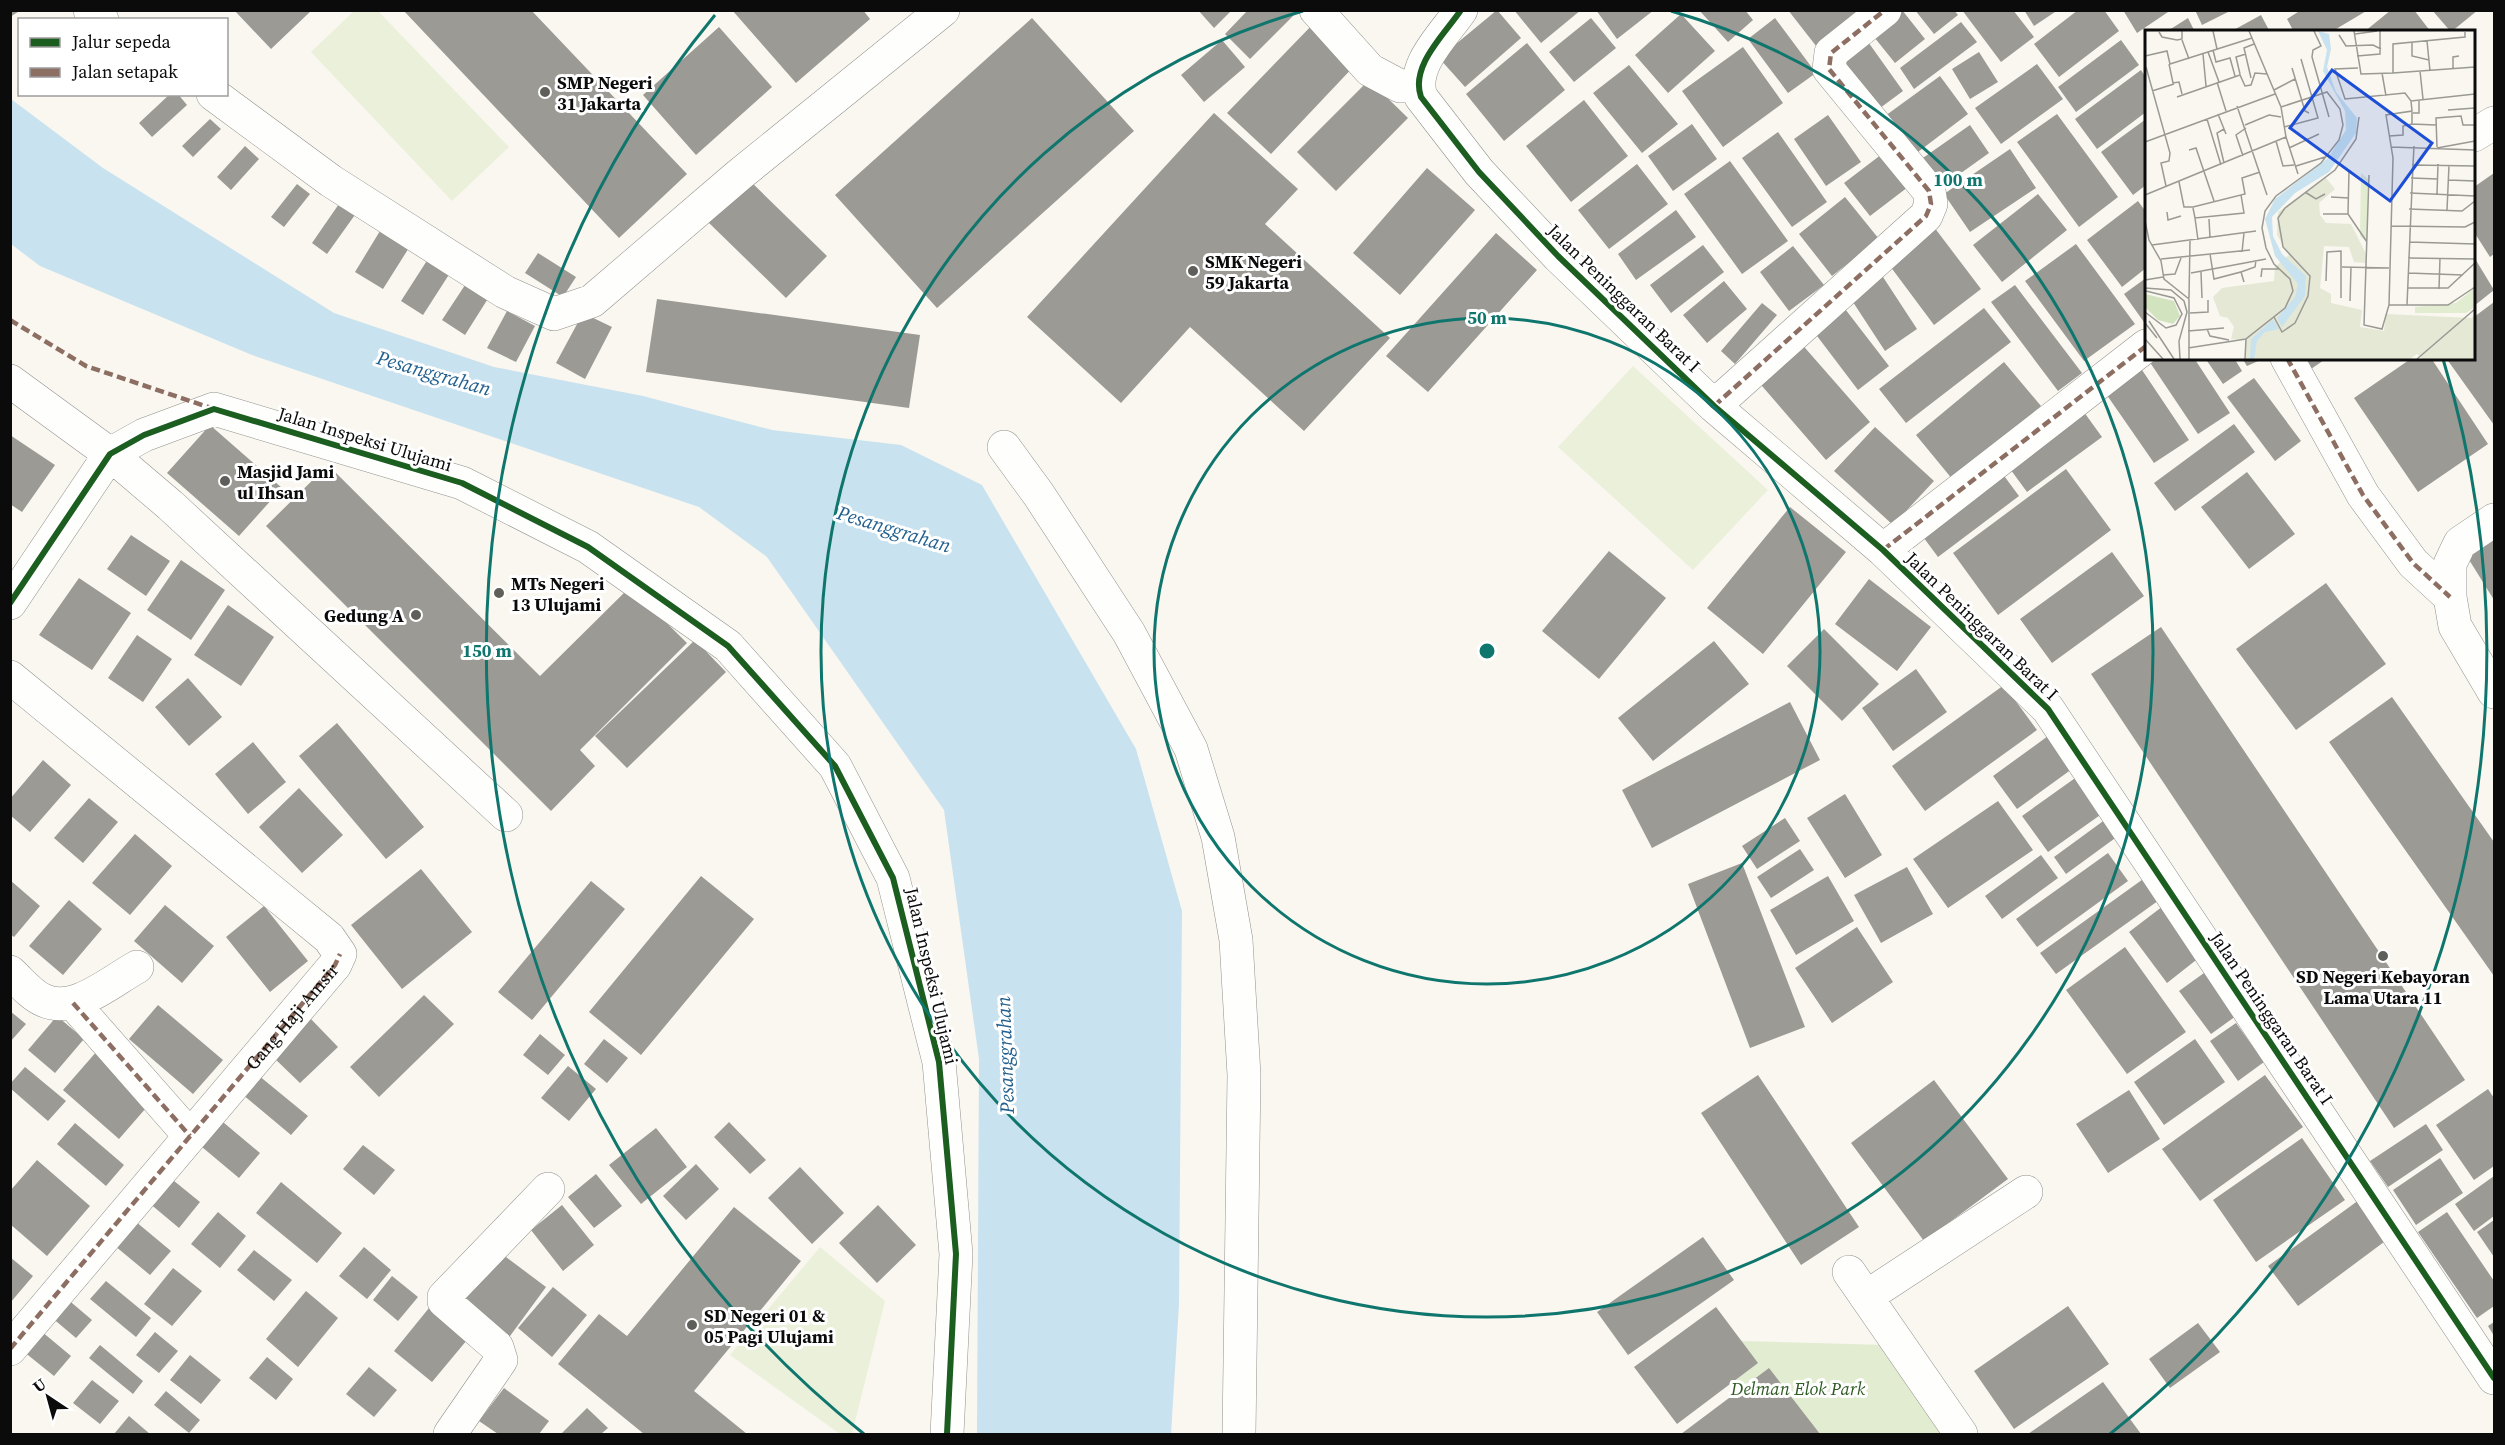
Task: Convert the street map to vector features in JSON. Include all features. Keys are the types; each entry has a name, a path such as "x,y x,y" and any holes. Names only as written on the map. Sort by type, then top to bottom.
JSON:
{"street":[{"path":"216,96 332,181 505,292 554,314 592,301 739,175 943,10"},
{"path":"1316,10 1370,70 1400,86 1417,86 1419,73 1461,10"},
{"path":"1714,406 1926,216 1931,204 1929,191 1829,69 1831,53 1885,10"},
{"name":"Jalan Peninggaran Barat I","path":"1417,86 1421,97 1479,172 1558,256 1714,406 1883,550 2048,709 2494,1378"},
{"path":"2475,134 2494,123"},
{"path":"1883,550 2145,347"},
{"path":"2287,360 2364,495 2452,612 2494,692"},
{"path":"10,381 110,454 170,505 506,815"},
{"name":"Jalan Inspeksi Ulujami","path":"110,454 144,435 214,409 462,483 588,547 728,646 835,766 893,878 939,1062 956,1254 947,1434"},
{"path":"1004,447 1039,495 1129,633 1191,749 1218,837 1236,940 1244,1075 1239,1434"},
{"path":"10,603 110,454"},
{"path":"2452,612 2450,564 2460,543 2494,520"},
{"name":"Gang Haji Amsir","path":"10,677 329,938 340,954 335,965 10,1349"},
{"path":"10,972 41,1000 59,1005 73,1003 136,967"},
{"path":"73,1003 190,1136"},
{"path":"450,1434 501,1360 497,1347 444,1301 444,1297 548,1189"},
{"path":"1961,1434 1858,1285 2026,1191"}],"green space":[{"path":"354,11 378,11 509,147 452,201 311,52"},
{"path":"1633,366 1768,490 1693,570 1558,447"},
{"path":"820,1247 885,1301 852,1434 840,1434 730,1355"},
{"name":"Delman Elok Park","path":"1708,1340 1885,1345 1946,1434 1774,1434"}],"water":[{"name":"Pesanggrahan","path":"11,99 103,168 334,313 494,367 643,396 772,430 901,445 982,485 1136,749 1182,911 1179,1304 1171,1434 977,1434 979,1059 944,810 767,557 699,507 252,355 40,266 11,244"}],"building":[{"path":"10,10 21,10 10,17"},
{"path":"234,10 312,10 271,49"},
{"name":"SMP Negeri 31 Jakarta","path":"403,10 531,10 687,174 619,238"},
{"path":"732,10 863,10 870,19 796,83"},
{"path":"1198,10 1232,10 1214,28"},
{"path":"1248,10 1299,10 1250,59 1225,34"},
{"path":"1497,10 1521,38 1465,87 1439,58"},
{"path":"1514,10 1581,10 1541,43"},
{"path":"1596,10 1654,10 1617,39"},
{"path":"1699,10 1745,10 1753,20 1728,42"},
{"path":"1788,10 1860,10 1820,51"},
{"path":"1897,10 1902,10 1925,39 1895,63 1870,32"},
{"path":"1915,10 1954,10 1958,15 1934,34"},
{"path":"1962,10 2013,10 2034,37 2001,62"},
{"path":"2024,10 2058,10 2034,26"},
{"path":"2078,10 2104,10 2119,31 2059,77 2034,44"},
{"path":"2123,10 2171,10 2137,33"},
{"path":"2195,10 2232,10 2202,25"},
{"path":"2301,10 2368,10 2334,30 2293,30 2287,19"},
{"path":"2391,10 2414,10 2429,30 2366,30"},
{"path":"2432,10 2478,10 2453,30 2449,30"},
{"path":"1681,14 1715,51 1668,93 1635,55"},
{"path":"2261,15 2269,30 2234,30"},
{"path":"1032,18 1134,131 937,308 835,195"},
{"path":"1591,18 1616,48 1574,82 1549,52"},
{"path":"1775,18 1816,73 1788,93 1748,39"},
{"path":"2188,18 2194,30 2169,30"},
{"path":"1315,22 1358,62 1271,154 1227,113"},
{"path":"1961,22 1977,42 1914,89 1900,68"},
{"path":"719,27 772,87 696,155 643,95"},
{"path":"1866,39 1903,91 1876,111 1838,59"},
{"path":"1222,40 1245,67 1204,102 1181,75"},
{"path":"2121,40 2139,65 2076,112 2058,87"},
{"path":"1527,43 1565,90 1504,141 1466,94"},
{"path":"1743,47 1783,103 1723,147 1682,91"},
{"path":"1979,52 1998,82 1970,99 1952,69"},
{"path":"2037,64 2063,99 2001,144 1975,108"},
{"path":"1629,65 1678,124 1642,153 1593,93"},
{"path":"2141,70 2145,76 2145,113 2097,149 2075,119"},
{"path":"1940,76 1968,114 1914,155 1885,116"},
{"path":"1369,80 1408,118 1336,191 1297,152"},
{"path":"168,96 180,96 187,105 152,137 139,123"},
{"path":"1584,100 1628,156 1571,202 1526,146"},
{"name":"SMK Negeri 59 Jakarta","path":"1214,113 1298,189 1265,224 1390,338 1304,431 1190,327 1121,403 1027,317"},
{"path":"2057,114 2118,197 2079,227 2017,142"},
{"path":"1828,115 1861,162 1826,186 1794,139"},
{"path":"210,119 221,129 193,157 182,146"},
{"path":"2145,120 2145,186 2133,195 2101,152"},
{"path":"1692,124 1717,159 1673,191 1648,156"},
{"path":"1970,125 1989,153 1940,188 1920,160"},
{"path":"1778,132 1827,202 1792,227 1742,158"},
{"path":"245,146 259,159 231,190 217,177"},
{"path":"2010,149 2036,188 1970,232 1944,194"},
{"path":"1882,154 1908,187 1870,216 1844,183"},
{"path":"1730,161 1788,241 1742,274 1684,194"},
{"path":"1637,164 1668,204 1609,249 1578,210"},
{"path":"1427,168 1475,210 1400,295 1353,253"},
{"path":"2494,173 2494,254 2490,257 2475,234 2475,186"},
{"path":"748,179 827,256 786,298 707,221"},
{"path":"297,184 310,194 284,227 271,217"},
{"path":"2038,194 2067,230 2002,282 1973,245"},
{"path":"1845,197 1879,239 1832,276 1799,234"},
{"path":"341,201 357,212 327,254 312,243"},
{"path":"2138,201 2145,211 2145,269 2122,287 2087,240"},
{"path":"1676,210 1696,237 1636,280 1618,254"},
{"path":"383,226 412,243 383,289 355,272"},
{"path":"1934,227 1981,289 1934,325 1887,262"},
{"path":"1496,233 1537,270 1428,392 1386,356"},
{"path":"2076,244 2135,324 2084,361 2025,281"},
{"path":"1703,245 1724,272 1671,313 1650,285"},
{"path":"1793,246 1824,285 1789,311 1760,272"},
{"path":"538,253 576,277 563,297 525,273"},
{"path":"428,259 450,273 423,315 401,301"},
{"path":"2475,259 2494,290 2475,305"},
{"path":"1883,277 1917,329 1885,351 1851,299"},
{"path":"2145,279 2145,324 2124,294"},
{"path":"1724,281 1747,309 1707,343 1683,315"},
{"path":"467,282 489,297 465,335 442,320"},
{"path":"2015,285 2082,373 2058,391 1991,302"},
{"path":"657,299 920,335 909,408 646,372"},
{"path":"2494,302 2494,425 2447,360 2475,360 2475,316"},
{"path":"1762,303 1777,315 1735,364 1721,351"},
{"path":"1842,305 1889,366 1858,390 1811,328"},
{"path":"1984,308 2011,342 1906,423 1879,389"},
{"path":"507,311 535,326 516,362 487,348"},
{"path":"583,313 612,327 585,379 556,363"},
{"path":"1799,341 1870,422 1826,460 1756,379"},
{"path":"2148,360 2195,360 2230,413 2198,434"},
{"path":"2206,360 2235,360 2242,371 2223,384"},
{"path":"2243,360 2260,360 2247,366"},
{"path":"2305,360 2324,360 2311,369"},
{"path":"2409,360 2432,360 2488,444 2418,492 2354,398"},
{"path":"2004,362 2041,406 1953,480 1916,435"},
{"path":"2138,364 2189,440 2154,463 2102,388"},
{"path":"2254,378 2301,441 2275,461 2227,397"},
{"path":"2081,408 2102,437 2027,492 2005,462"},
{"path":"2234,424 2255,452 2175,511 2154,483"},
{"name":"Masjid Jami ul Ihsan","path":"210,425 282,488 239,536 167,473"},
{"path":"1875,427 1934,481 1893,525 1834,471"},
{"path":"10,435 55,465 22,512 10,504"},
{"name":"Gedung A","path":"328,465 540,676 630,587 687,643 580,750 595,766 551,811 266,526"},
{"path":"1996,465 2019,496 1938,557 1915,526"},
{"path":"2066,469 2111,530 1998,615 1953,553"},
{"path":"2247,472 2295,534 2249,569 2201,507"},
{"path":"1790,507 1846,552 1763,654 1707,608"},
{"path":"2494,530 2494,600 2463,550"},
{"path":"131,535 170,561 146,596 107,569"},
{"path":"1609,551 1666,598 1599,679 1542,631"},
{"path":"2112,552 2144,596 2052,663 2020,619"},
{"path":"181,560 225,590 191,640 147,610"},
{"path":"79,578 131,613 92,670 39,635"},
{"path":"1869,579 1931,627 1897,671 1835,624"},
{"path":"2326,583 2386,664 2296,730 2236,649"},
{"path":"228,605 274,637 241,686 194,655"},
{"path":"2161,627 2465,1080 2394,1128 2091,674"},
{"path":"1824,629 1879,684 1842,721 1787,666"},
{"path":"137,635 172,659 143,702 108,678"},
{"path":"695,640 726,672 627,768 595,736"},
{"path":"1714,641 1749,684 1653,761 1618,718"},
{"path":"1916,669 1947,712 1893,751 1862,708"},
{"path":"188,678 222,717 189,746 155,707"},
{"path":"2004,685 2037,730 1925,811 1892,766"},
{"path":"2392,697 2494,842 2494,976 2329,742"},
{"path":"1790,702 1820,760 1652,848 1622,790"},
{"path":"337,723 424,827 386,859 299,756"},
{"path":"2048,736 2072,769 2017,809 1993,776"},
{"path":"253,742 286,782 248,814 215,774"},
{"path":"43,760 71,785 30,832 10,815 10,799"},
{"path":"2078,776 2103,813 2048,852 2022,816"},
{"path":"299,788 343,835 302,873 259,827"},
{"path":"1845,794 1882,855 1845,878 1807,818"},
{"path":"89,798 118,822 83,863 54,838"},
{"path":"1998,801 2033,850 1948,908 1913,859"},
{"path":"1785,818 1800,841 1757,869 1742,846"},
{"path":"2106,819 2118,836 2066,874 2054,857"},
{"path":"135,834 172,866 130,915 92,883"},
{"path":"1800,849 1814,870 1771,898 1757,877"},
{"path":"2108,853 2128,881 2037,947 2016,919"},
{"path":"2041,855 2058,878 2002,919 1985,896"},
{"path":"1742,863 1805,1027 1750,1048 1688,884"},
{"path":"1907,867 1933,914 1881,943 1854,895"},
{"path":"421,869 472,932 402,989 351,925"},
{"path":"701,876 754,919 641,1055 589,1012"},
{"path":"1828,876 1854,921 1796,955 1770,910"},
{"path":"2146,877 2162,898 2056,974 2040,953"},
{"path":"10,880 40,906 14,937 10,934"},
{"path":"591,881 625,909 532,1020 498,992"},
{"path":"69,900 102,929 63,975 29,946"},
{"path":"2167,903 2205,953 2167,983 2129,932"},
{"path":"165,905 214,946 182,983 134,941"},
{"path":"264,906 308,961 270,992 226,937"},
{"path":"1857,927 1893,982 1832,1023 1795,968"},
{"path":"2125,947 2186,1032 2127,1074 2066,990"},
{"path":"2204,973 2236,1016 2211,1034 2179,991"},
{"path":"424,995 454,1024 379,1097 350,1067"},
{"path":"158,1005 223,1060 193,1094 129,1039"},
{"path":"10,1011 26,1024 10,1042"},
{"path":"57,1016 84,1039 55,1073 28,1050"},
{"path":"309,1017 338,1047 300,1083 271,1055"},
{"path":"2236,1023 2264,1062 2238,1081 2210,1041"},
{"path":"540,1034 565,1055 548,1075 523,1055"},
{"path":"604,1039 628,1058 607,1083 584,1064"},
{"path":"2195,1039 2225,1082 2164,1125 2134,1082"},
{"path":"97,1051 153,1100 119,1139 63,1090"},
{"path":"568,1066 596,1089 569,1121 541,1098"},
{"path":"25,1067 66,1101 48,1121 10,1088 10,1084"},
{"path":"258,1075 308,1116 291,1135 242,1094"},
{"path":"1758,1075 1859,1227 1801,1265 1701,1113"},
{"path":"2265,1075 2303,1127 2200,1201 2162,1149"},
{"path":"1934,1080 2008,1179 1924,1241 1851,1143"},
{"path":"2488,1089 2494,1098 2494,1166 2474,1180 2436,1125"},
{"path":"2129,1090 2160,1139 2108,1173 2076,1124"},
{"path":"217,1117 260,1153 239,1178 196,1142"},
{"path":"729,1122 766,1160 750,1174 714,1137"},
{"path":"75,1123 124,1165 106,1186 57,1144"},
{"path":"2426,1124 2443,1150 2388,1187 2370,1161"},
{"path":"656,1128 687,1167 641,1204 609,1165"},
{"path":"2302,1138 2345,1200 2256,1262 2213,1200"},
{"path":"363,1145 395,1170 374,1195 343,1169"},
{"path":"2440,1158 2463,1193 2416,1225 2393,1190"},
{"path":"37,1160 90,1206 47,1256 10,1224 10,1191"},
{"path":"696,1164 719,1189 686,1220 663,1196"},
{"path":"800,1167 844,1213 812,1244 768,1198"},
{"path":"163,1172 200,1202 179,1228 142,1197"},
{"path":"596,1174 622,1206 594,1228 568,1197"},
{"path":"2494,1176 2494,1216 2474,1231 2455,1204"},
{"path":"281,1182 342,1233 317,1263 256,1213"},
{"path":"2359,1200 2388,1239 2298,1306 2268,1266"},
{"path":"562,1205 594,1245 563,1271 531,1230"},
{"path":"878,1205 916,1245 877,1283 839,1243"},
{"name":"SD Negeri 01 & 05 Pagi Ulujami","path":"734,1207 801,1261 694,1391 747,1434 644,1434 558,1364 599,1314 627,1336"},
{"path":"218,1212 246,1236 220,1268 191,1244"},
{"path":"2447,1212 2494,1281 2494,1306 2477,1318 2418,1232"},
{"path":"129,1216 171,1251 150,1275 109,1241"},
{"path":"2494,1220 2494,1257 2477,1232"},
{"path":"1703,1237 1734,1280 1628,1355 1597,1312"},
{"path":"364,1247 391,1270 367,1299 339,1276"},
{"path":"494,1248 546,1287 507,1340 454,1300"},
{"path":"254,1250 292,1280 274,1301 237,1270"},
{"path":"10,1257 33,1276 10,1303"},
{"path":"173,1268 202,1291 172,1326 144,1304"},
{"path":"392,1276 418,1297 398,1321 373,1300"},
{"path":"106,1281 151,1318 136,1337 90,1299"},
{"path":"553,1287 587,1315 552,1357 518,1328"},
{"path":"306,1291 338,1318 298,1367 266,1339"},
{"path":"59,1292 92,1320 76,1338 44,1311"},
{"path":"2068,1306 2109,1364 2014,1429 1974,1371"},
{"path":"1716,1307 1758,1363 1677,1424 1634,1367"},
{"path":"429,1308 467,1340 432,1382 394,1351"},
{"path":"2494,1322 2494,1336 2488,1326"},
{"path":"2198,1323 2220,1352 2170,1388 2149,1359"},
{"path":"35,1326 71,1356 54,1376 18,1347"},
{"path":"155,1332 178,1351 159,1373 136,1355"},
{"path":"100,1345 143,1381 133,1394 89,1358"},
{"path":"190,1355 221,1380 201,1404 170,1380"},
{"path":"267,1357 293,1379 276,1400 249,1378"},
{"path":"369,1367 397,1390 374,1417 346,1394"},
{"path":"1769,1368 1820,1434 1681,1434"},
{"path":"92,1380 119,1401 100,1424 73,1403"},
{"path":"2103,1382 2141,1434 2028,1434"},
{"path":"504,1388 549,1421 539,1434 498,1434 479,1421"},
{"path":"166,1391 200,1420 189,1433 154,1405"},
{"path":"587,1408 608,1428 601,1434 561,1434"},
{"path":"129,1416 150,1434 114,1434"}],"marked path":[{"path":"1714,406 1926,216 1931,204 1929,191 1829,69 1831,53 1885,10"},
{"path":"10,320 86,366 214,409"},
{"path":"1883,550 2145,347"},
{"path":"2288,360 2363,495 2413,563 2450,597"},
{"path":"10,1349 335,965 340,954"},
{"path":"73,1003 190,1136"}],"cycle path":[{"path":"1461,10 1424,62 1419,85 1421,97 1479,172 1558,256 1714,406 1883,550 2048,709 2494,1378"},
{"path":"10,603 110,454 144,435 214,409 462,483 588,547 728,646 835,766 893,878 939,1062 956,1254 947,1434"}],"place":[{"name":"SMP Negeri 31 Jakarta","path":"545,92"},
{"name":"SMK Negeri 59 Jakarta","path":"1193,271"},
{"name":"Masjid Jami ul Ihsan","path":"225,481"},
{"name":"MTs Negeri 13 Ulujami","path":"499,593"},
{"name":"Gedung A","path":"416,615"},
{"name":"SD Negeri Kebayoran Lama Utara 11","path":"2383,956"},
{"name":"SD Negeri 01 & 05 Pagi Ulujami","path":"692,1325"}]}
